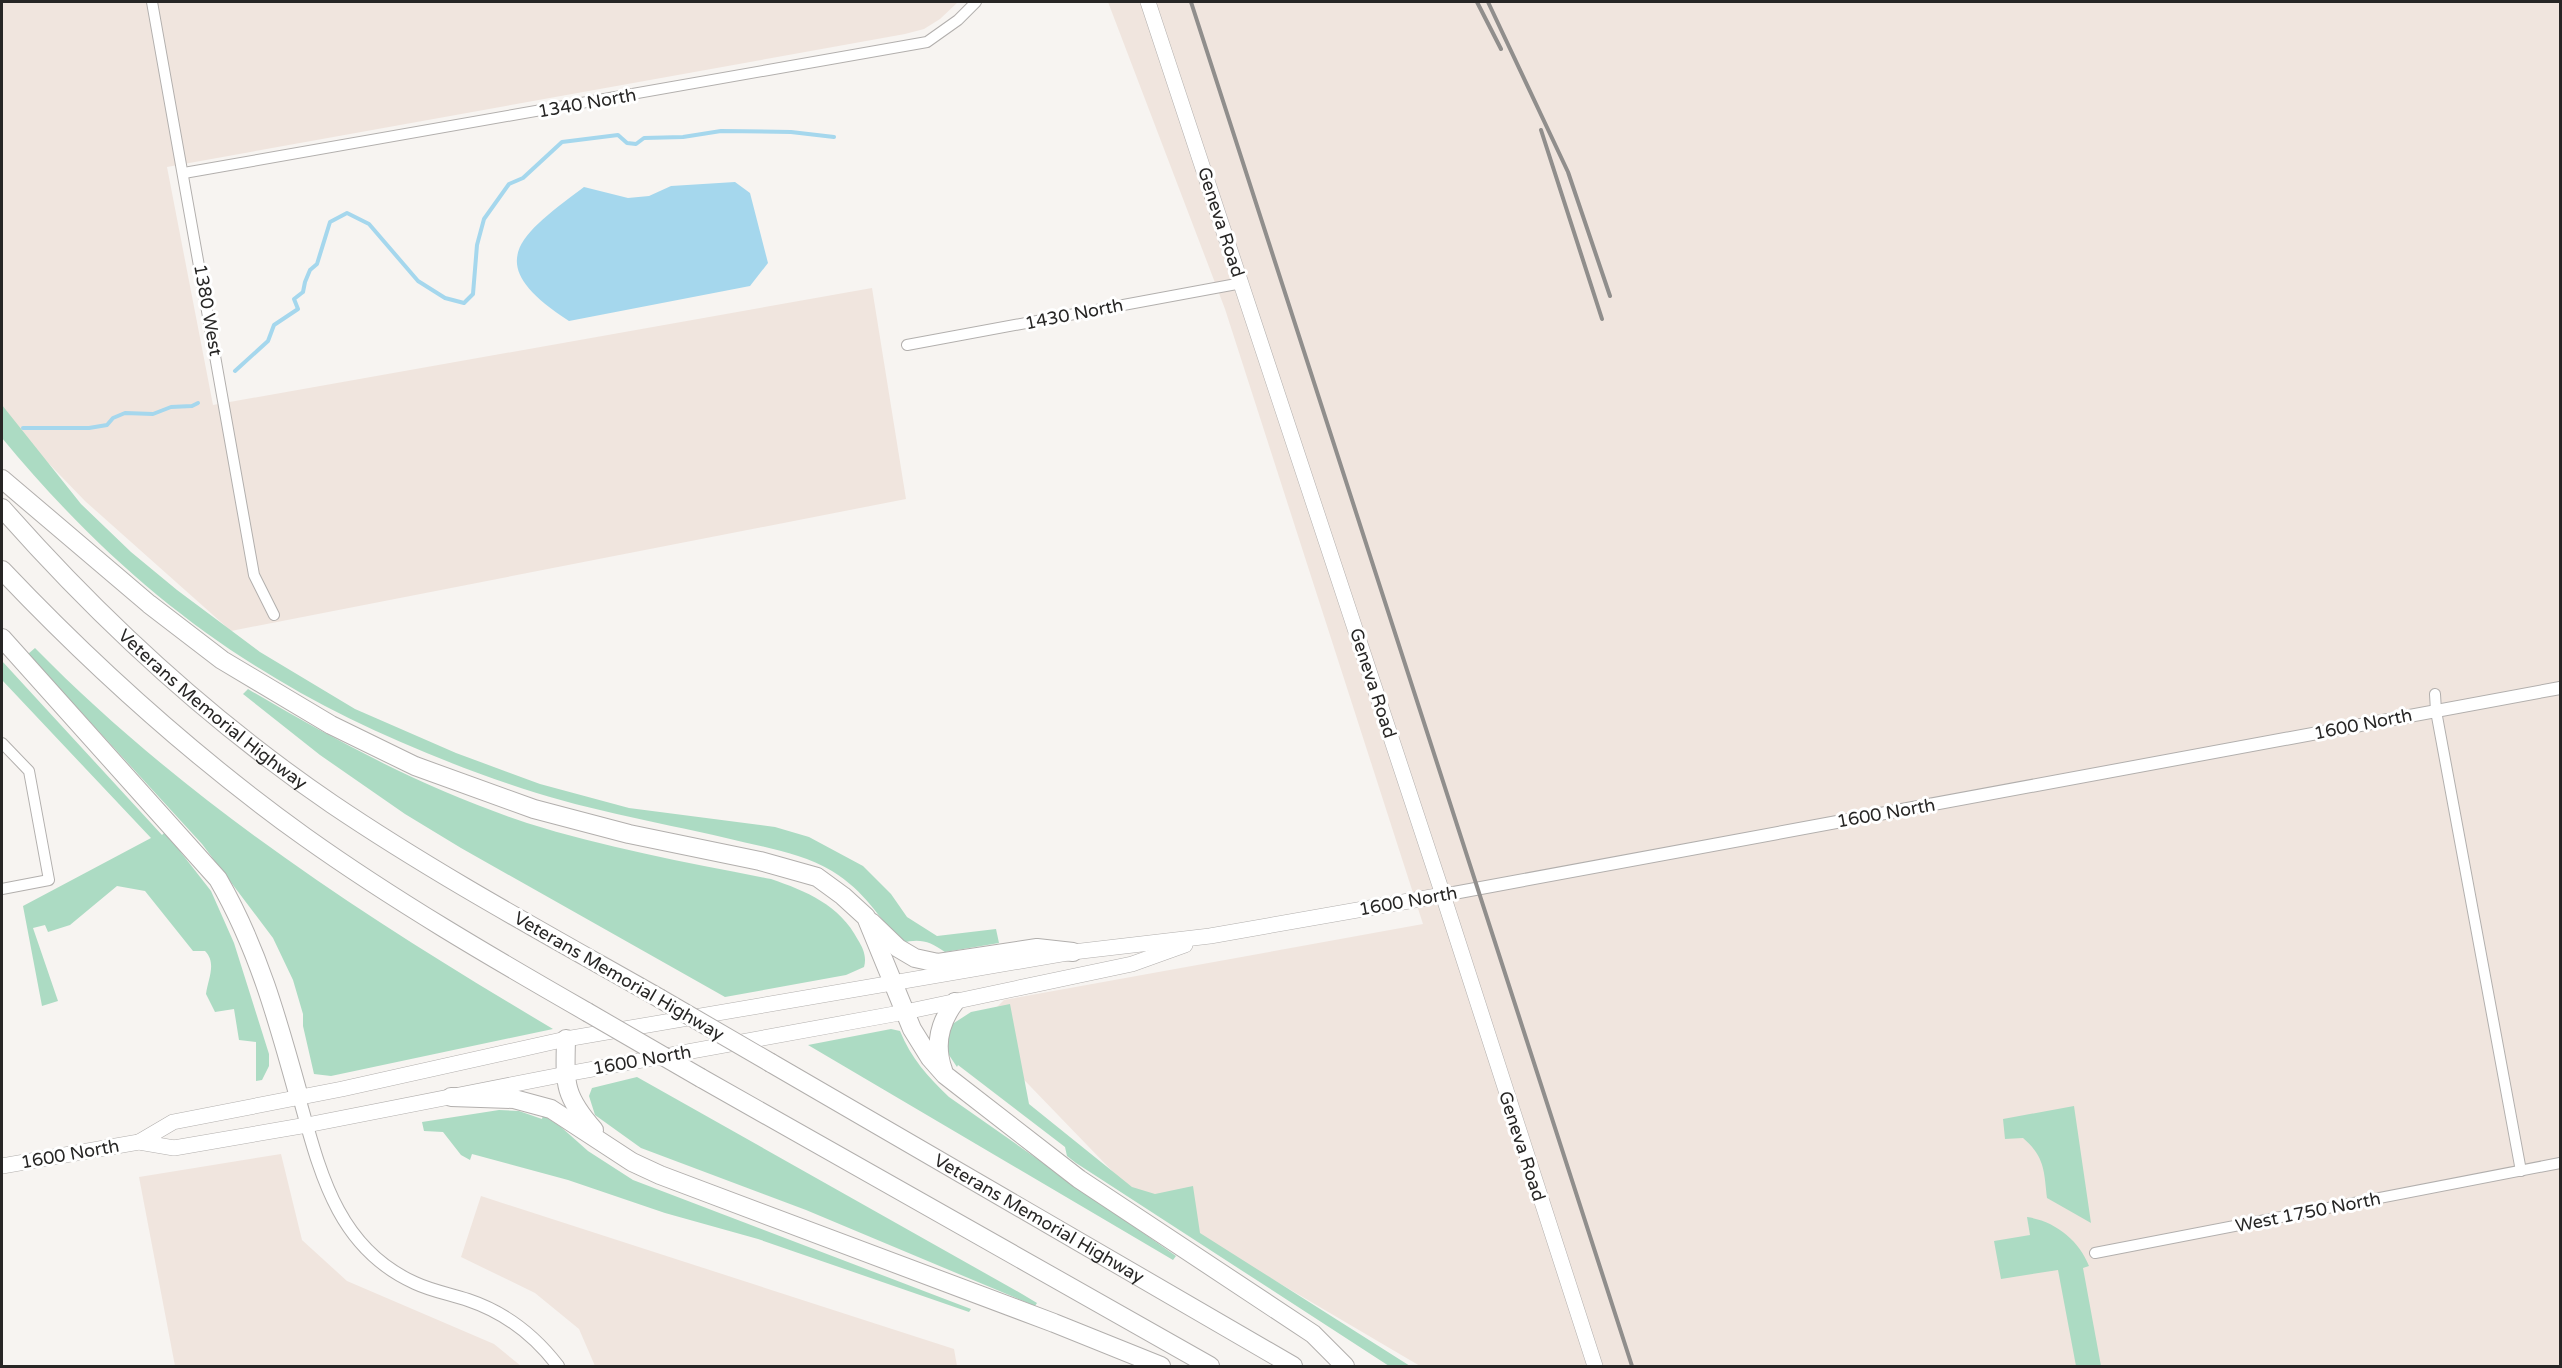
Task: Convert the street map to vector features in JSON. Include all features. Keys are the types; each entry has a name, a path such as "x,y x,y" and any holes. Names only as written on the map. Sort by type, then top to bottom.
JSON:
{"highway":[{"path":"2,479 149,604 222,660 331,725 415,766 534,809 629,834 760,861 817,877 843,896 898,948 915,958 938,963 1037,948 1073,952"},
{"name":"Veterans Memorial Highway","path":"2,508 97,608 163,669 295,777 362,824 448,878 1293,1366"},
{"path":"2,570 126,693 243,790 390,894 701,1078 1210,1366"},
{"path":"2,638 218,879 256,953 274,1006 299,1096"},
{"path":"866,917 920,1044 945,1075 1079,1179 1313,1334 1345,1366"},
{"path":"945,1075 939,1060 939,1031 943,1019 955,1002"},
{"path":"566,1039 566,1074 571,1100 609,1147"},
{"path":"452,1097 514,1099 551,1109 632,1162 660,1175 1054,1323 1161,1366"}],"main road":[{"name":"Geneva Road","path":"1148,2 1443,896 1595,1366"},
{"name":"1600 North","path":"140,1142 173,1122 566,1039 1073,952 1210,936 1443,896"},
{"name":"1600 North","path":"2,1166 140,1142 174,1148 905,1012 1132,964 1210,936"}],"street":[{"name":"1380 West","path":"152,2 254,574 274,615"},
{"name":"1340 North","path":"184,173 927,42 958,20 976,2"},
{"name":"1430 North","path":"907,345 1242,283"},
{"name":"1600 North","path":"1443,896 2560,688"},
{"path":"2435,694 2436,711 2521,1171"},
{"path":"2,745 29,771 49,880 2,889"},
{"path":"299,1096 328,1192 338,1213 363,1246 380,1261 416,1284 468,1300 500,1314 532,1337 558,1366"},
{"name":"West 1750 North","path":"2095,1253 2560,1163"}],"shaded area":[{"path":"2,2 958,2 940,19 924,29 905,34 167,167 213,405 872,288 906,499 231,631 85,501 2,415"},
{"path":"1108,2 2560,2 2560,1366 1420,1366 1143,1203 975,1029 1004,1000 1423,924 1225,309"},
{"path":"281,1154 302,1240 347,1281 494,1344 521,1366 175,1366 139,1177"},
{"path":"481,1196 954,1349 957,1366 595,1366 579,1329 535,1293 461,1257"}],"green space":[{"path":"2,405 81,504 131,552 177,590 260,652 355,709 456,753 540,784 629,808 775,827 809,837 863,866 891,894 907,917 937,936 996,929 999,943 945,952 924,942 902,943 854,887 820,864 767,847 590,808 509,784 431,755 359,723 292,688 229,649 169,605 112,555 57,500 2,438"},
{"path":"35,648 93,704 217,808 348,901 415,945 553,1029 331,1076 314,1074 303,1026 303,1014 293,980 273,938 202,844 28,654"},
{"path":"2,661 162,835 165,832 211,891 234,943 269,1054 269,1066 262,1080 256,1081 256,1042 239,1040 234,1009 215,1012 206,994 211,971 209,956 205,951 193,951 145,891 117,886 70,925 48,932 45,925 33,928 58,1001 42,1006 23,906 151,838 2,680"},
{"path":"248,689 349,746 454,796 490,810 587,840 771,879 809,894 832,908 851,928 865,956 864,967 846,975 725,997 405,814 320,755 243,694"},
{"path":"1010,1004 1029,1104 1132,1187 1155,1194 1193,1186 1200,1233 1410,1366 1389,1366 1076,1163 1067,1156 1065,1147 958,1065 957,1067 945,1049 950,1021 954,1023 971,1012"},
{"path":"891,1029 900,1031 921,1067 949,1097 1176,1256 1173,1260 808,1045"},
{"path":"637,1077 1037,1303 1035,1306 806,1210 641,1148 595,1115 589,1096 592,1088"},
{"path":"2074,1106 2091,1223 2047,1198 2042,1165 2036,1152 2023,1138 2005,1139 2003,1119"},
{"path":"499,1110 519,1111 542,1119 543,1115 561,1127 588,1151 633,1180 971,1309 969,1312 758,1239 665,1213 568,1180 472,1154 470,1160 461,1155 443,1132 424,1131 422,1122"},
{"path":"2027,1217 2047,1223 2065,1233 2085,1257 2089,1266 2083,1268 2101,1366 2076,1366 2058,1270 2001,1279 1994,1241 2030,1235"}],"water":[{"path":"735,182 750,193 768,263 750,286 569,321 542,301 525,283 517,267 518,251 527,236 541,221 584,187 628,198 649,196 671,186"}],"waterway":[{"path":"235,371 268,341 274,325 298,309 294,299 303,292 310,270 317,264 330,222 347,213 369,224 418,281 445,298 464,303 473,294 477,245 484,219 509,184 523,178 562,142 618,135 627,143 636,144 644,138 683,137 721,131 791,132 834,137"},
{"path":"23,428 89,428 107,425 113,418 125,413 153,414 171,407 192,406 198,403"}],"railway":[{"path":"1191,2 1632,1366"},
{"path":"1477,2 1501,49"},
{"path":"1488,2 1568,172 1610,296"},
{"path":"1541,130 1602,319"}]}
